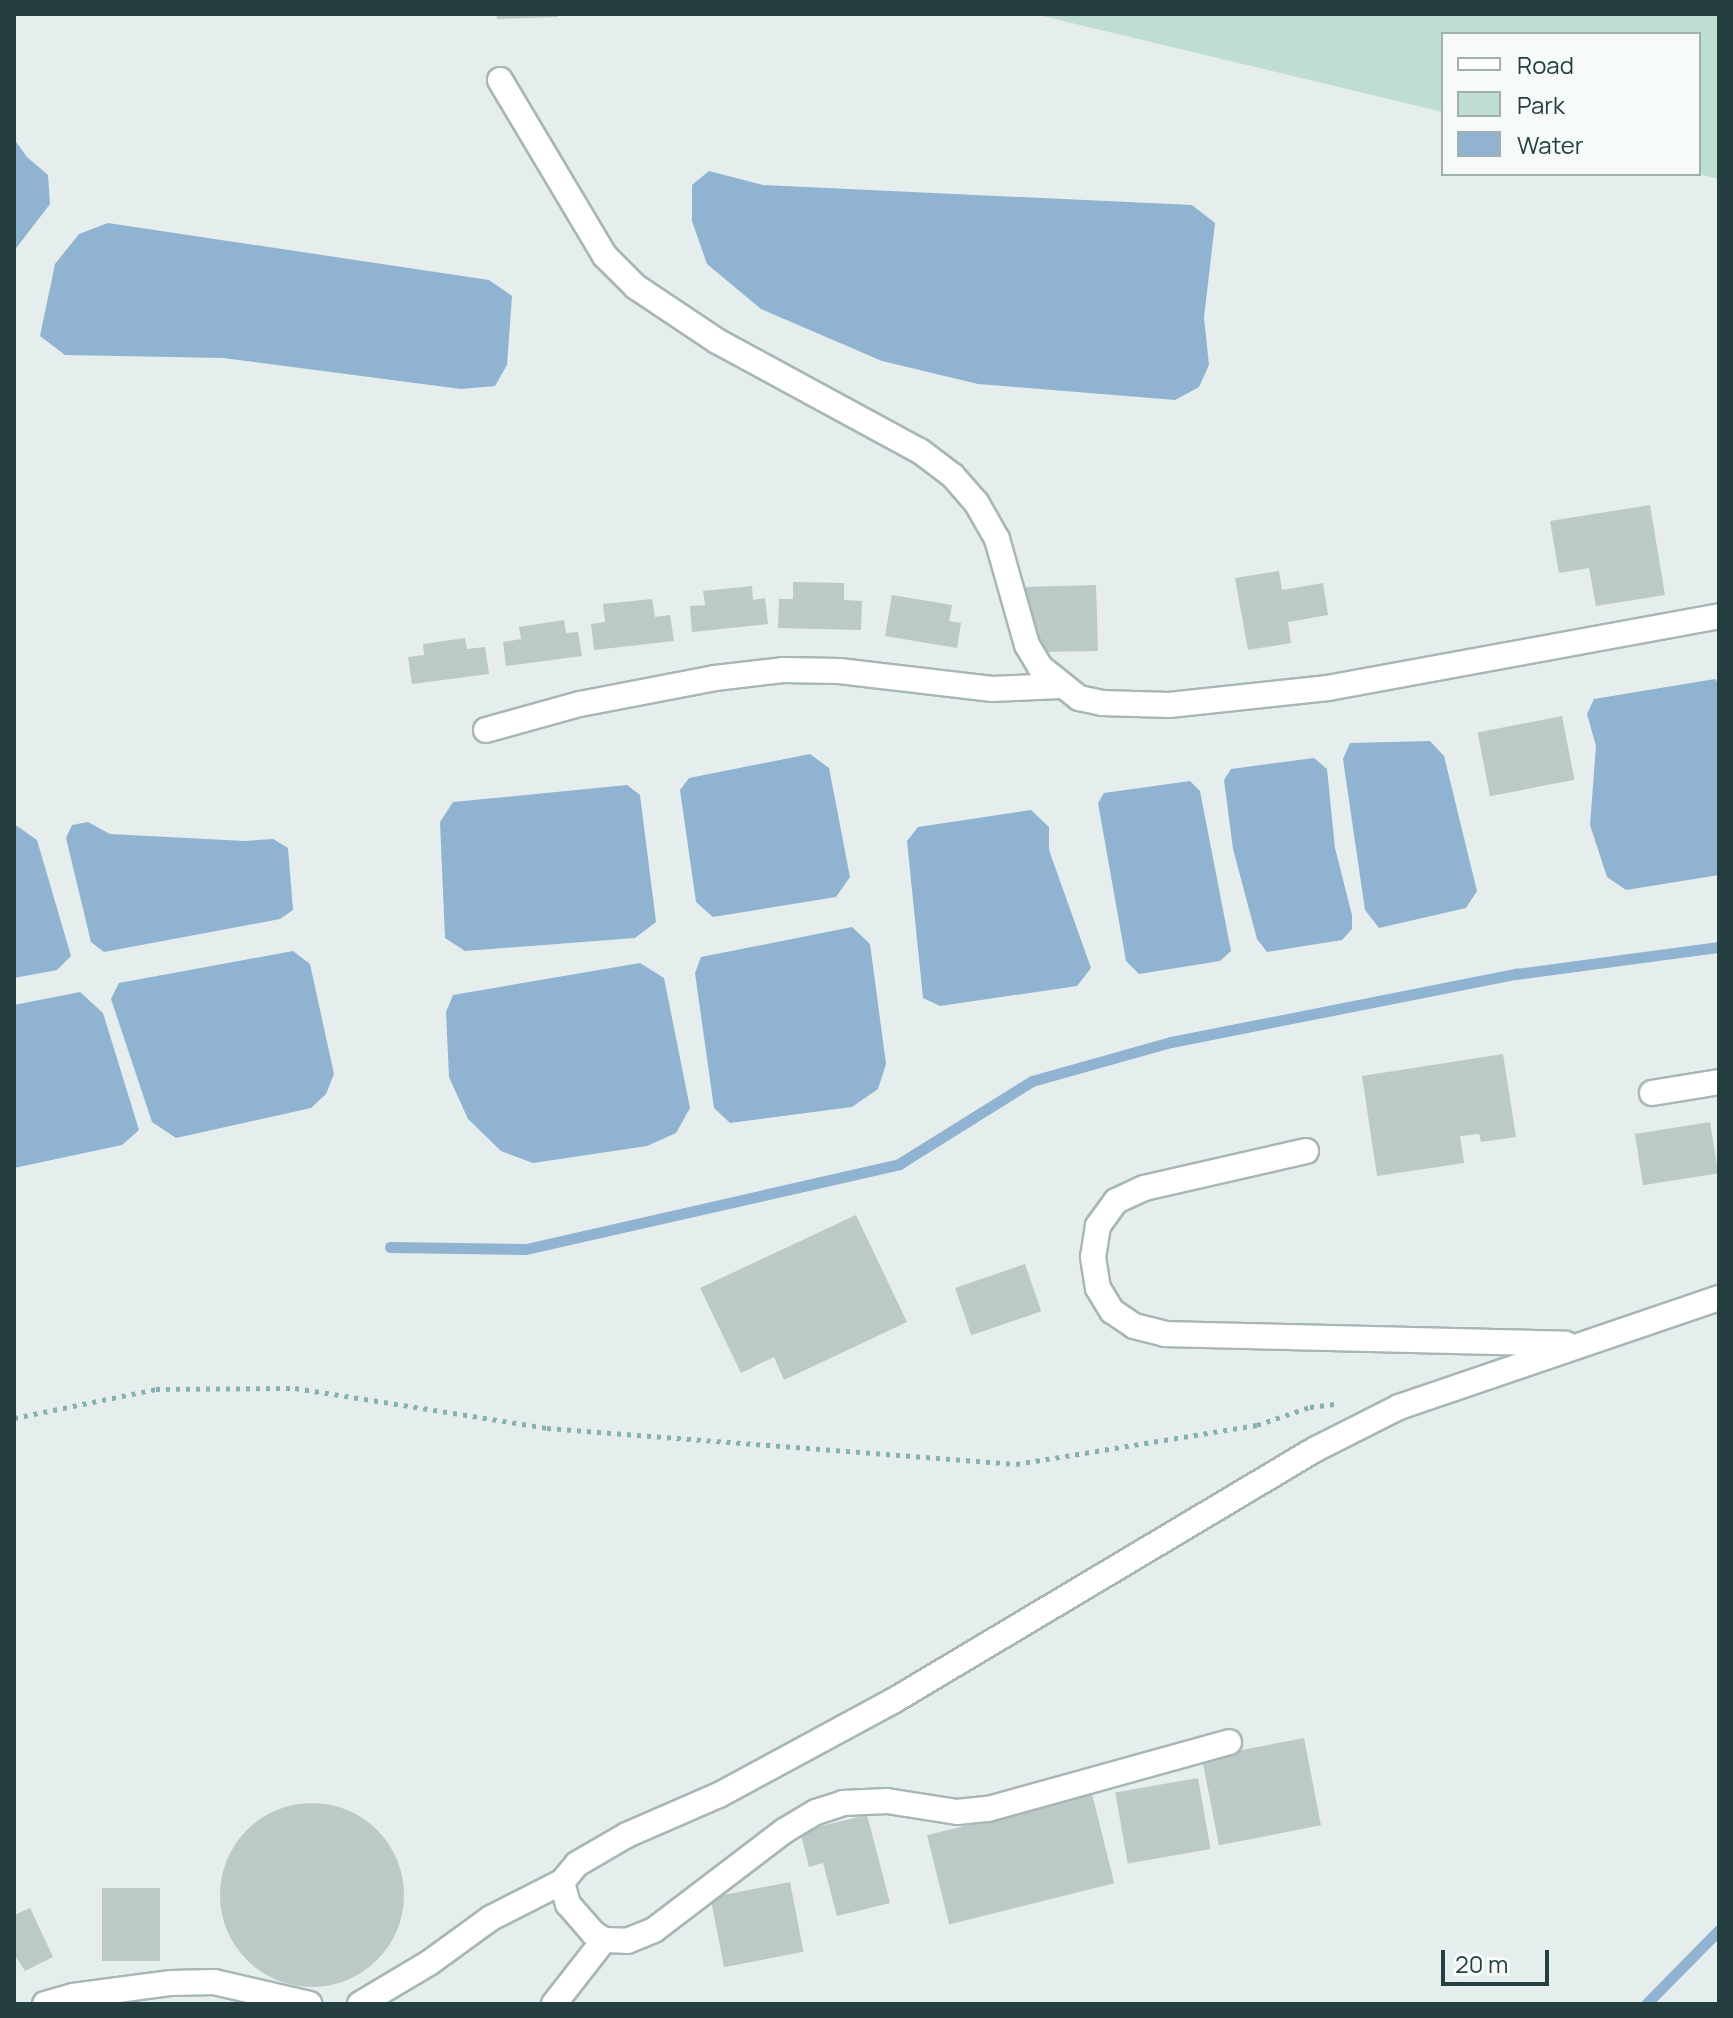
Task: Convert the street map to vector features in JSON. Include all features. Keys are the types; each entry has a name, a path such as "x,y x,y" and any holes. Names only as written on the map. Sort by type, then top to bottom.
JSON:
{"street":[{"path":"500,80 605,256 636,287 693,327 874,429 920,451 953,476 976,502 997,539 1027,645 1040,667 1060,686 1079,698 1102,703 1169,705 1299,691 1719,616"},
{"path":"486,730 580,704 715,678 783,670 839,671 992,689 1060,686"},
{"path":"1652,1093 1719,1082"},
{"path":"1306,1151 1144,1188 1116,1201 1098,1226 1093,1257 1098,1288 1112,1311 1134,1326 1165,1334 1582,1344"},
{"path":"360,2004 429,1963 491,1918 562,1882 577,1864 627,1835 719,1795 893,1701 1316,1449 1399,1407 1719,1298"},
{"path":"562,1882 568,1904 593,1933 604,1940 627,1941 654,1930 784,1831 816,1812 843,1803 887,1801 957,1812 988,1809 1229,1742"},
{"path":"554,2004 604,1940"},
{"path":"45,2004 73,1996 171,1983 214,1982 309,2004"}],"path":[{"path":"14,1418 156,1389 295,1388 547,1428 1016,1464 1257,1425 1310,1407 1347,1403"}],"green space":[{"path":"1034,14 1719,14 1719,179 1701,174 1701,32 1441,32 1441,112"}],"water":[{"path":"14,139 27,157 48,175 50,204 14,251"},
{"path":"709,171 763,185 1192,205 1215,223 1204,318 1209,365 1199,387 1175,400 978,384 882,361 761,309 707,264 692,221 692,185"},
{"path":"108,223 489,280 512,296 507,365 495,386 461,389 223,358 65,355 40,336 55,264 79,234"},
{"path":"1715,679 1719,684 1719,875 1626,890 1607,877 1590,825 1596,746 1587,714 1594,699"},
{"path":"1430,741 1444,756 1477,891 1466,908 1379,928 1365,910 1343,759 1350,743"},
{"path":"810,754 829,768 850,877 836,897 713,917 696,902 680,790 689,778"},
{"path":"1314,758 1327,769 1335,848 1352,915 1352,929 1342,940 1267,952 1257,939 1233,849 1224,780 1231,769"},
{"path":"1190,781 1200,791 1231,951 1220,961 1139,974 1126,961 1098,803 1104,793"},
{"path":"627,785 640,795 656,922 635,938 465,951 445,938 440,822 453,802"},
{"path":"1031,810 1049,827 1049,850 1091,968 1077,986 940,1006 923,998 907,841 918,827"},
{"path":"88,822 110,834 245,841 273,839 288,848 293,910 280,919 104,952 91,942 66,838 72,825"},
{"path":"14,824 37,840 71,956 57,970 14,978"},
{"path":"852,927 870,944 886,1064 878,1089 852,1107 730,1123 714,1108 695,973 701,957"},
{"path":"293,951 310,964 334,1074 326,1094 311,1108 176,1138 152,1122 111,999 119,983"},
{"path":"640,963 664,978 690,1108 676,1133 647,1146 533,1163 501,1151 468,1119 449,1077 446,1012 453,995"},
{"path":"80,992 103,1013 139,1130 122,1145 14,1168 14,1005"}],"building":[{"path":"496,14 558,14 558,17 497,19"},
{"path":"1650,505 1665,595 1596,606 1589,568 1559,573 1550,521"},
{"path":"1279,571 1282,590 1323,583 1328,615 1288,622 1291,643 1248,650 1235,578"},
{"path":"793,582 844,583 844,600 862,601 861,630 778,628 779,599 793,599"},
{"path":"1096,585 1098,651 1036,652 1035,628 1026,628 1025,587"},
{"path":"752,586 753,600 765,598 768,624 692,632 690,606 705,605 703,591"},
{"path":"892,595 952,605 949,621 961,623 957,648 885,636"},
{"path":"652,599 655,617 670,615 674,641 594,650 591,624 605,622 603,604"},
{"path":"564,620 566,633 578,632 582,656 506,666 503,642 521,639 519,627"},
{"path":"465,638 467,649 485,647 489,674 412,684 408,657 424,655 423,644"},
{"path":"1562,716 1574,780 1490,796 1478,732"},
{"path":"1503,1054 1516,1137 1481,1142 1479,1134 1460,1136 1464,1163 1377,1176 1362,1076"},
{"path":"1710,1122 1718,1173 1643,1185 1635,1134"},
{"path":"856,1215 907,1322 784,1380 774,1357 741,1373 700,1288"},
{"path":"1025,1264 1041,1311 971,1335 955,1288"},
{"path":"1304,1738 1321,1825 1219,1845 1202,1758"},
{"path":"1198,1778 1211,1849 1128,1863 1115,1793"},
{"path":"1092,1794 1114,1883 949,1924 927,1835"},
{"path":"312,1803 347,1810 377,1830 397,1860 404,1895 397,1930 377,1960 347,1980 312,1987 277,1980 247,1960 227,1930 220,1895 227,1860 247,1830 277,1810"},
{"path":"867,1815 890,1903 837,1916 823,1863 809,1867 800,1831"},
{"path":"790,1882 804,1952 724,1967 710,1897"},
{"path":"102,1888 160,1888 160,1961 102,1961"},
{"path":"30,1908 53,1957 25,1971 14,1954 14,1915"}],"waterway":[{"path":"390,1247 526,1249 899,1164 1032,1081 1171,1042 1516,974 1719,947"},
{"path":"1646,2004 1719,1930"}]}
